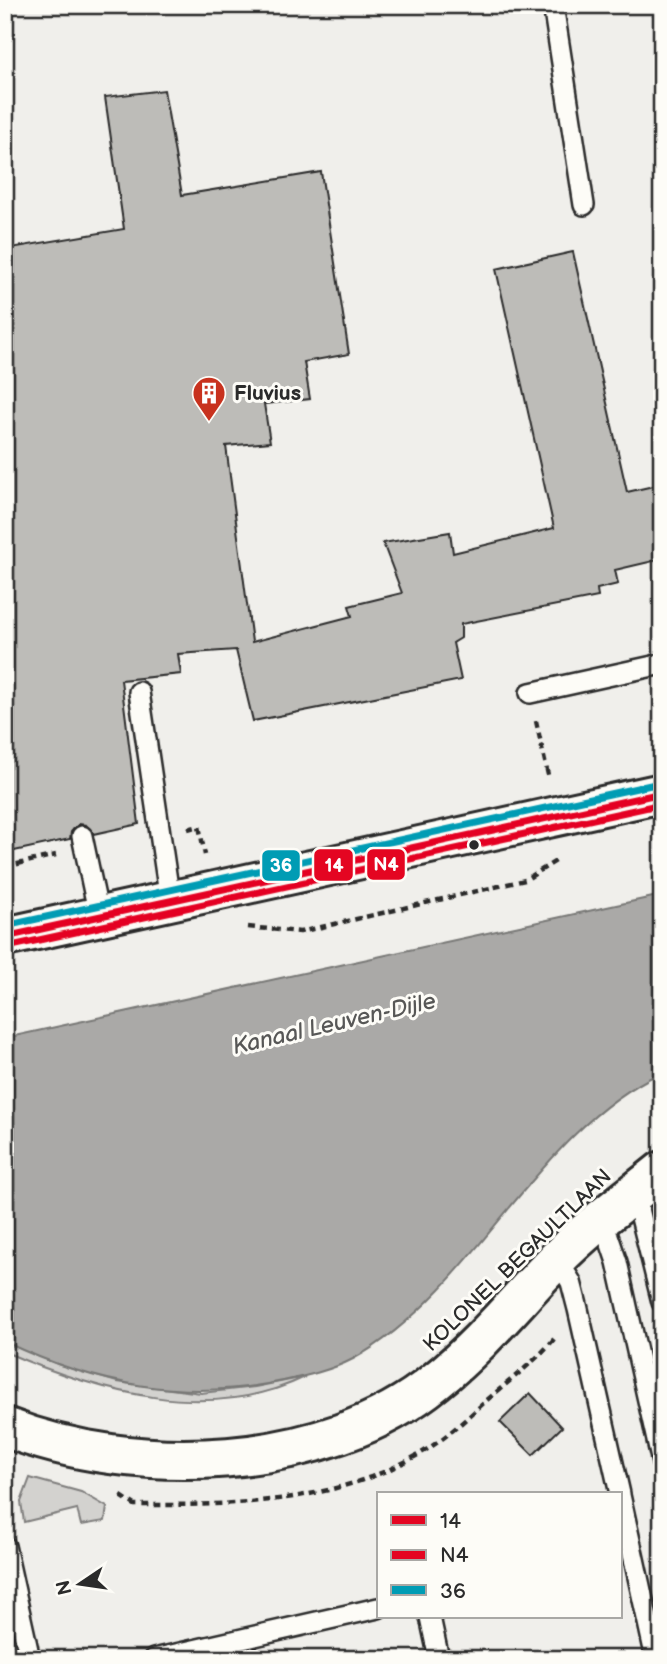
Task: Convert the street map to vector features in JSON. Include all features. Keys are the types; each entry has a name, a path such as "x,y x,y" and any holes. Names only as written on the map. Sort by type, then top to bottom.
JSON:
{"street":[{"path":"5,937 662,793"},
{"name":"KOLONEL BEGAULTLAAN","path":"5,1427 33,1438 96,1453 164,1460 222,1459 292,1447 387,1413 435,1383 492,1331 557,1259 602,1218 648,1182"}],"lane":[{"path":"553,5 584,205"},
{"path":"530,693 662,664"},
{"path":"139,692 170,901"},
{"path":"82,836 99,916"},
{"path":"648,1182 662,1302"},
{"path":"602,1218 617,1262 662,1463"},
{"path":"557,1259 571,1282 619,1492"},
{"path":"622,1504 656,1659"},
{"path":"6,1551 30,1659"},
{"path":"154,1659 377,1608"},
{"path":"429,1618 439,1659"}],"path":[{"path":"530,693 548,775"},
{"path":"5,867 61,854 63,860"},
{"path":"246,927 300,932 525,880 565,855"}],"shaded area":[{"path":"5,1342 60,1365 117,1382 201,1393 255,1387 305,1377 268,1391 231,1399 154,1397 115,1390 41,1366 5,1352"},
{"path":"30,1478 81,1492 107,1507 105,1521 81,1525 77,1509 24,1522 21,1502"}],"water":[{"name":"Kanaal Leuven-Dijle","path":"662,895 662,1072 628,1091 568,1141 440,1289 377,1345 345,1363 310,1375 246,1387 210,1390 141,1386 106,1379 39,1357 5,1342 5,1038"}],"building":[{"path":"164,90 182,195 321,172 349,354 304,362 310,399 264,404 270,442 226,446 252,642 352,616 349,606 402,593 383,543 450,532 453,553 554,528 496,269 573,252 627,492 662,484 662,559 615,570 618,584 597,589 598,597 461,624 461,638 453,643 461,680 253,721 236,650 178,654 181,674 121,680 139,824 94,834 86,825 79,824 71,832 70,839 5,853 5,249 124,229 105,97"},
{"path":"530,1393 562,1427 533,1455 500,1422"}],"transit line":[{"name":"36","path":"5,926 660,783"},
{"name":"14","path":"5,937 662,793"},
{"name":"N4","path":"7,947 662,804"}],"place":[{"name":"Fluvius","path":"209,423"}]}
